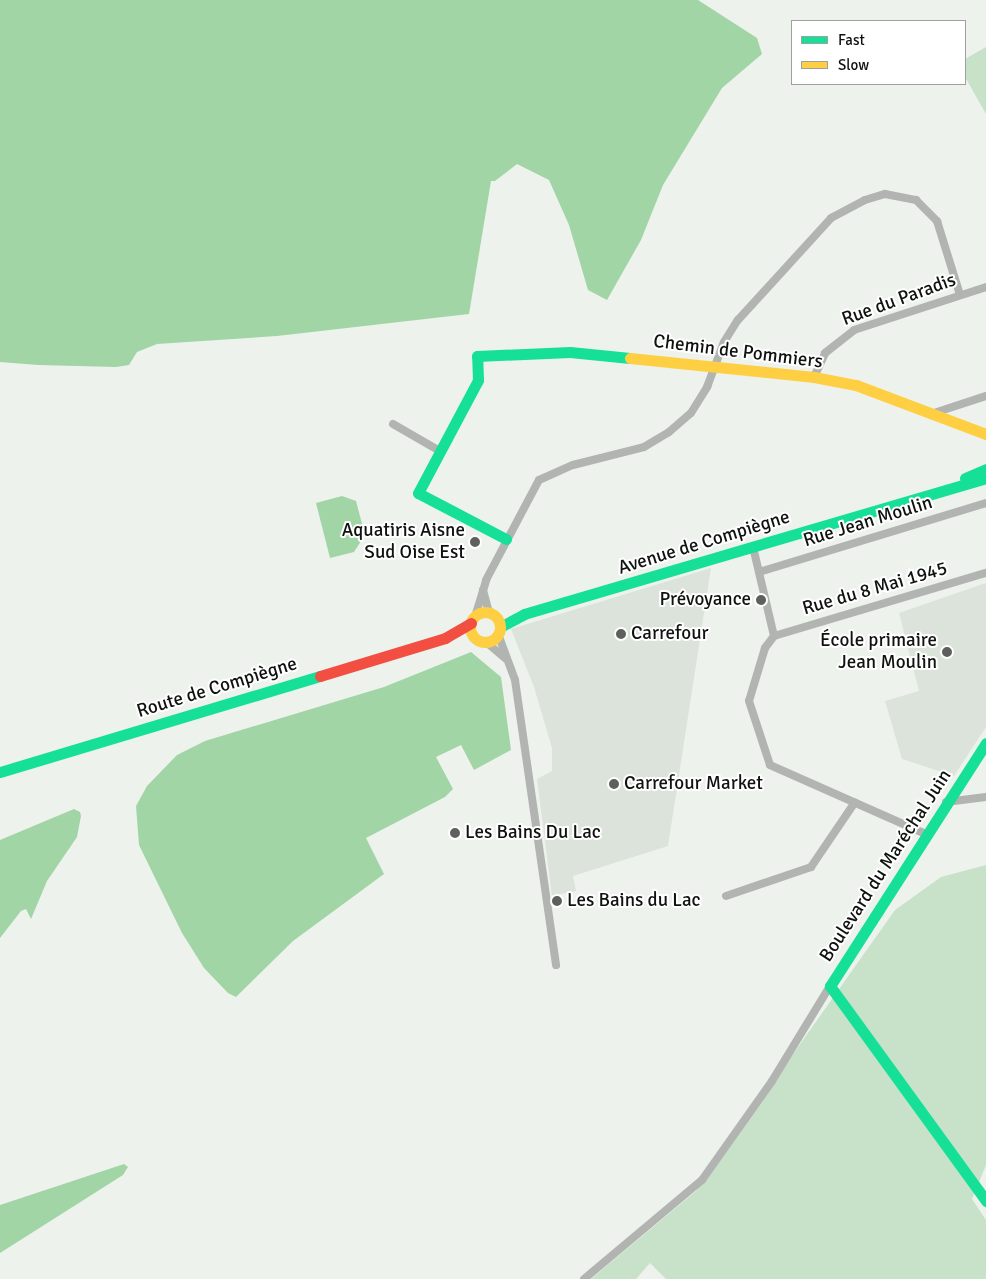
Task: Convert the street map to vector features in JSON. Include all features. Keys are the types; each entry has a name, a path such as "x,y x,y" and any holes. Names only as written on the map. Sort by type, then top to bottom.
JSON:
{"street":[{"path":"445,638 473,620 483,590 506,540 539,480 573,465 644,447 669,432 691,414 715,368 724,342 738,320 831,218 865,200 885,194 900,195 916,200 928,209 937,221 960,295"},
{"name":"Rue du Paradis","path":"814,377 825,353 854,330 986,287"},
{"name":"Chemin de Pommiers","path":"440,451 478,380 477,356 570,352 814,377 856,385 934,412 986,434"},
{"path":"934,412 986,396"},
{"path":"393,424 440,451 418,493 506,540"},
{"name":"Avenue de Compiègne","path":"893,505 986,469"},
{"name":"Avenue de Compiègne","path":"473,620 496,623 986,478"},
{"name":"Rue Jean Moulin","path":"759,572 986,503"},
{"path":"753,547 774,636 765,648 748,701 770,764 926,834"},
{"name":"Rue du 8 Mai 1945","path":"774,636 986,573"},
{"path":"483,590 496,623 505,658 515,680 556,965"},
{"path":"473,620 481,640 505,658"},
{"path":"481,640 496,623"},
{"path":"445,638 481,640"},
{"name":"Route de Compiègne","path":"0,772 445,638"},
{"name":"Boulevard du Maréchal Juin","path":"986,743 946,802 830,986 986,1201"},
{"path":"946,802 986,797"},
{"path":"726,896 811,867 855,802"},
{"path":"584,1279 702,1180 772,1081 830,986"}],"shaded area":[{"path":"0,0 698,0 757,38 762,54 722,88 663,185 641,240 607,300 588,290 569,225 549,180 517,164 495,181 491,181 469,314 277,336 157,344 137,352 129,365 116,367 38,365 0,362"},
{"path":"986,47 986,114 966,79 966,58"},
{"path":"342,496 356,501 365,535 354,552 330,558 316,503"},
{"path":"711,568 668,846 573,876 576,891 552,896 537,779 552,771 552,748 534,687 511,629"},
{"name":"École primaire Jean Moulin","path":"986,583 986,727 954,776 902,759 885,701 919,691 899,613"},
{"path":"471,652 501,677 511,750 474,770 461,745 436,757 453,789 445,797 366,838 384,874 293,941 236,997 228,993 204,968 182,933 139,845 136,806 147,786 177,755 205,741 384,687"},
{"path":"74,809 80,812 81,816 77,837 47,881 31,919 26,909 21,911 0,938 0,840"},
{"path":"986,865 986,1165 972,1199 986,1220 986,1279 666,1279 650,1263 636,1279 591,1279 696,1191 895,910 941,877"},
{"path":"124,1164 128,1167 123,1175 0,1253 0,1205"}],"traffic: fast":[{"path":"506,539 418,493 478,380 477,356 570,352 630,358"},
{"path":"965,478 986,469"},
{"path":"500,627 524,614 986,478"},
{"path":"0,772 320,676"},
{"path":"986,743 830,986 986,1201"}],"traffic: slow":[{"path":"630,358 814,377 856,385 986,434"},
{"path":"485,612 495,617 500,627 495,637 485,642 475,637 470,627 475,617 485,612"}],"traffic: jam":[{"path":"320,676 445,638 471,623"}],"place":[{"name":"Aquatiris Aisne Sud Oise Est","path":"475,542"},
{"name":"Prévoyance","path":"761,600"},
{"name":"Carrefour","path":"621,634"},
{"name":"École primaire Jean Moulin","path":"947,652"},
{"name":"Carrefour Market","path":"614,784"},
{"name":"Les Bains Du Lac","path":"455,833"},
{"name":"Les Bains du Lac","path":"557,901"}]}
